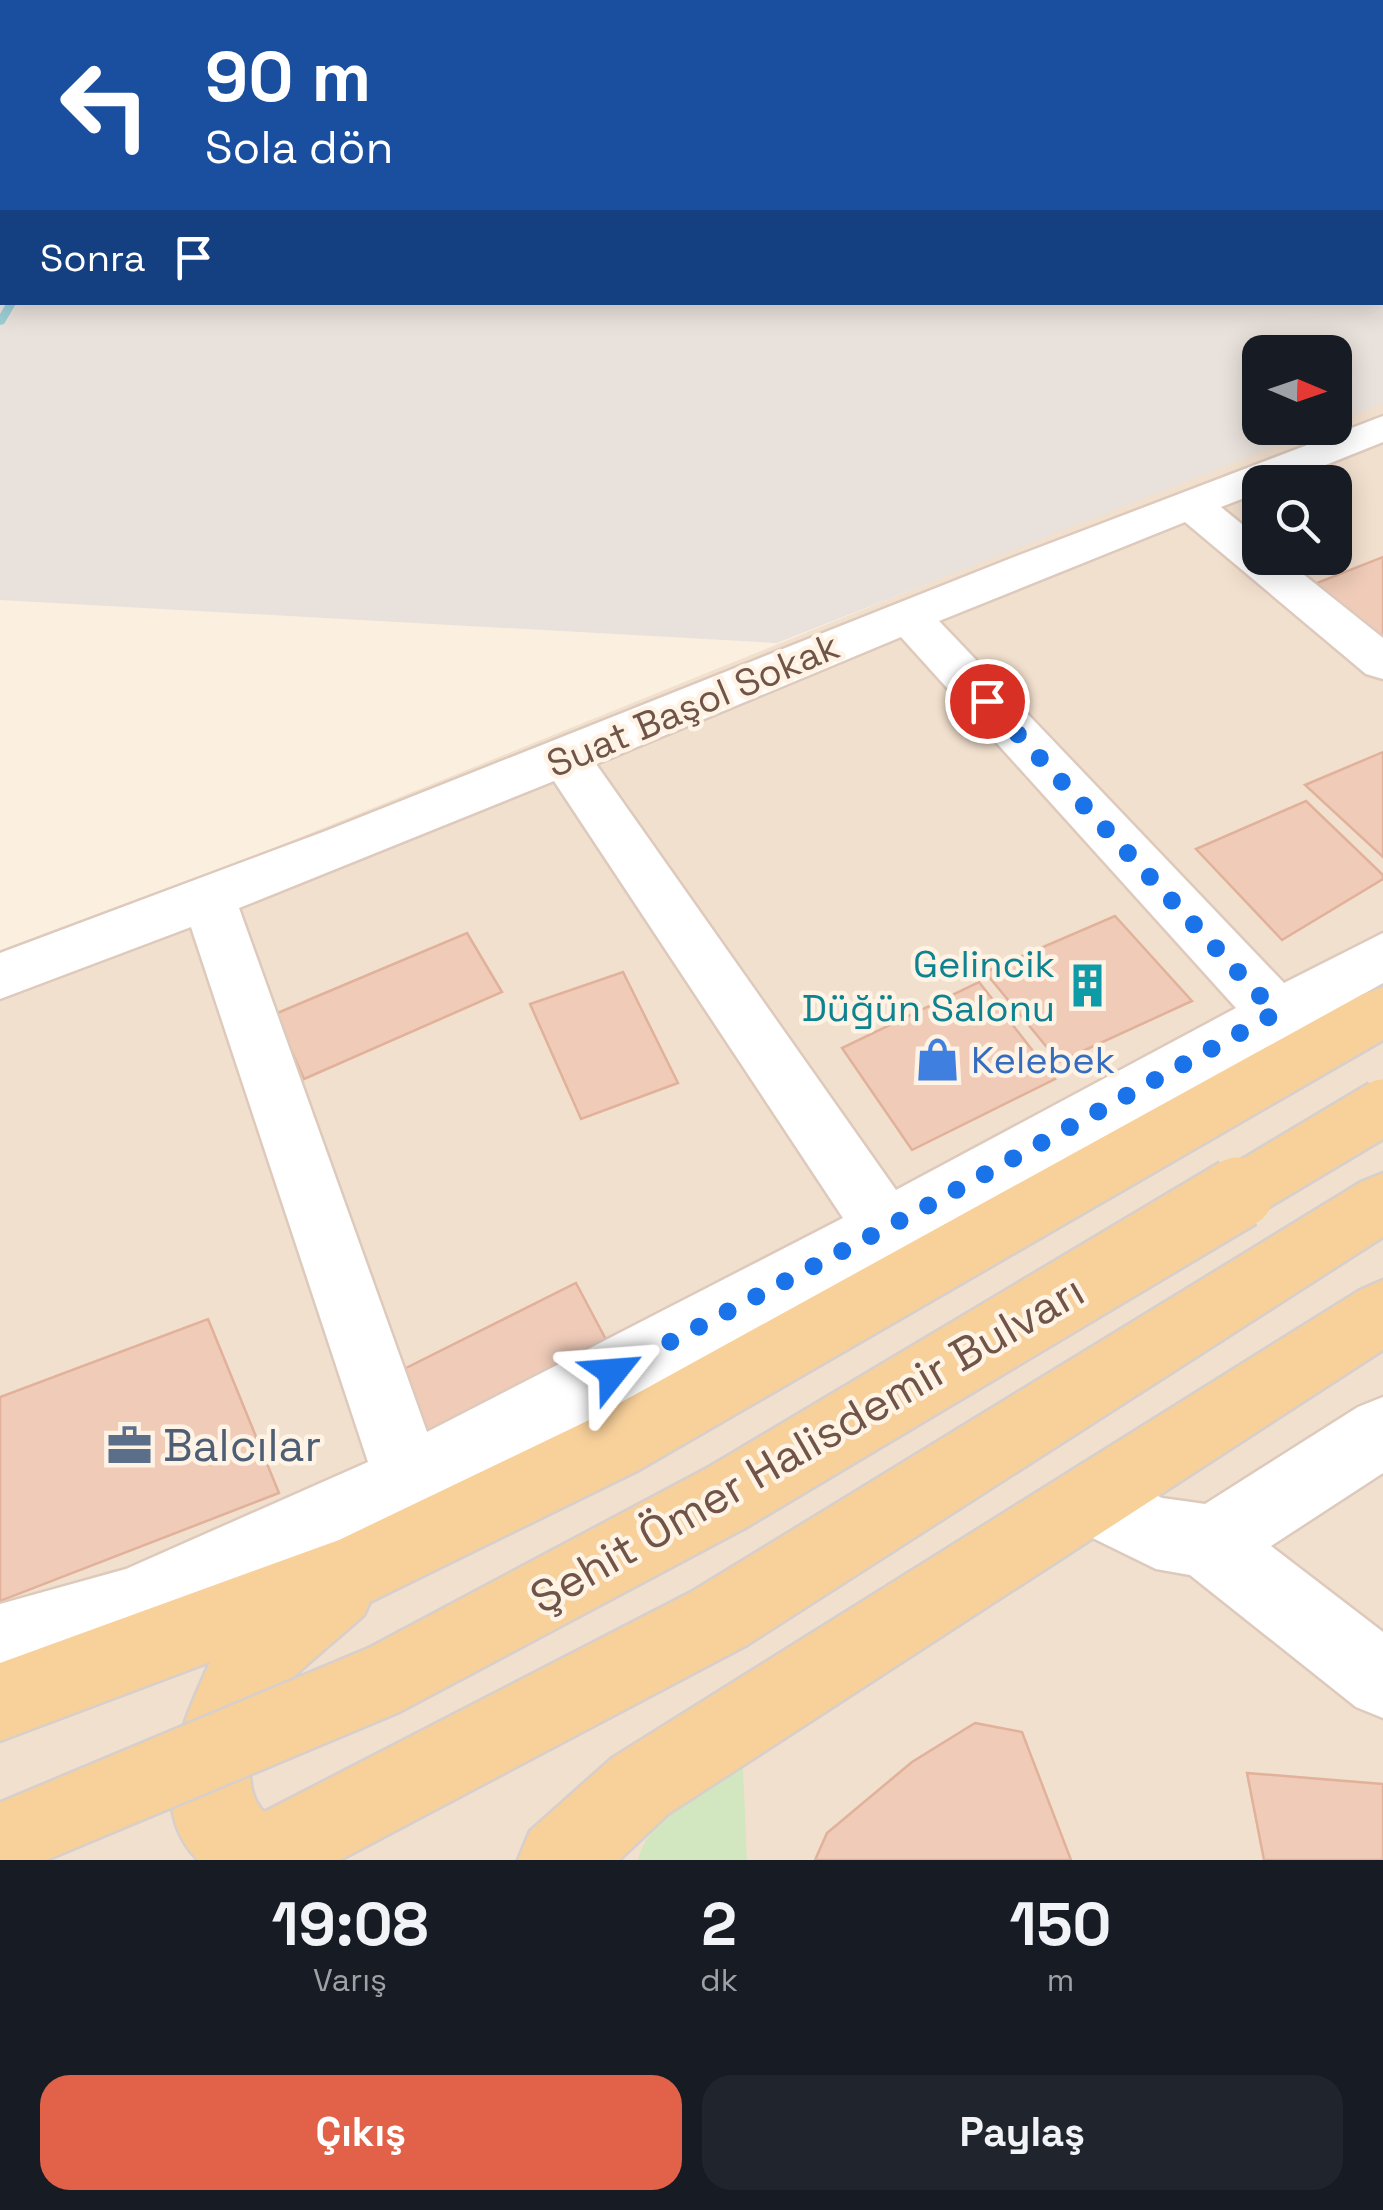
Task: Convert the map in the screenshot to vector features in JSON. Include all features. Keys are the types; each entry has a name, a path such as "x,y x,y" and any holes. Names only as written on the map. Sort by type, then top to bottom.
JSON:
{"main road":[{"path":"0,1702 354,1572 612,1446 1383,1011"},
{"name":"Şehit Ömer Halisdemir Bulvarı","path":"0,1842 384,1680 728,1498 1383,1107"},
{"path":"354,1572 320,1608 245,1674 222,1727 209,1776 216,1822 255,1860 720,1618 1383,1202"},
{"path":"570,1858 640,1786 1383,1312"}],"street":[{"name":"Suat Başol Sokak","path":"0,976 209,900 1383,428"},
{"path":"1191,505 1383,664"},
{"path":"908,616 1276,1013"},
{"path":"566,758 886,1228"},
{"path":"209,900 409,1480"},
{"path":"0,1642 130,1605 409,1480 886,1228 1383,956"},
{"path":"1206,1541 1227,1532 1383,1432"},
{"path":"1092,1500 1156,1533 1206,1541 1383,1680"}],"shaded area":[{"path":"0,305 1383,305 1383,403 1352,415 1352,335 1242,335 1242,445 1279,445 777,643 0,600"},
{"path":"1383,399 1383,1860 0,1860 0,969 34,945 1270,445 1352,445 1352,411"}],"green space":[{"path":"743,1767 747,1860 638,1860 644,1843 666,1815"}],"building":[{"path":"1383,557 1383,650 1307,587 1337,575 1352,575 1352,569"},
{"path":"1383,752 1383,857 1305,785"},
{"path":"1306,801 1383,879 1282,940 1196,849"},
{"name":"Gelincik Düğün Salonu","path":"1115,916 1192,1001 1059,1062 985,972"},
{"path":"467,933 502,992 304,1079 275,1014"},
{"path":"623,972 678,1083 581,1119 530,1004"},
{"path":"979,982 1055,1079 912,1150 842,1048"},
{"path":"576,1283 621,1368 433,1467 394,1374"},
{"name":"Balcılar","path":"208,1319 279,1493 0,1601 0,1397"},
{"path":"975,1723 1022,1732 1071,1860 815,1860 827,1833 912,1762"},
{"path":"1247,1773 1383,1784 1383,1860 1264,1860"}],"waterway":[{"path":"0,322 10,305"}],"place":[{"name":"Gelincik Düğün Salonu","path":"1088,986"},
{"name":"Kelebek","path":"938,1060"},
{"name":"Balcılar","path":"130,1445"}],"route":[{"path":"613,1372 920,1210 1276,1013 987,701"}]}
